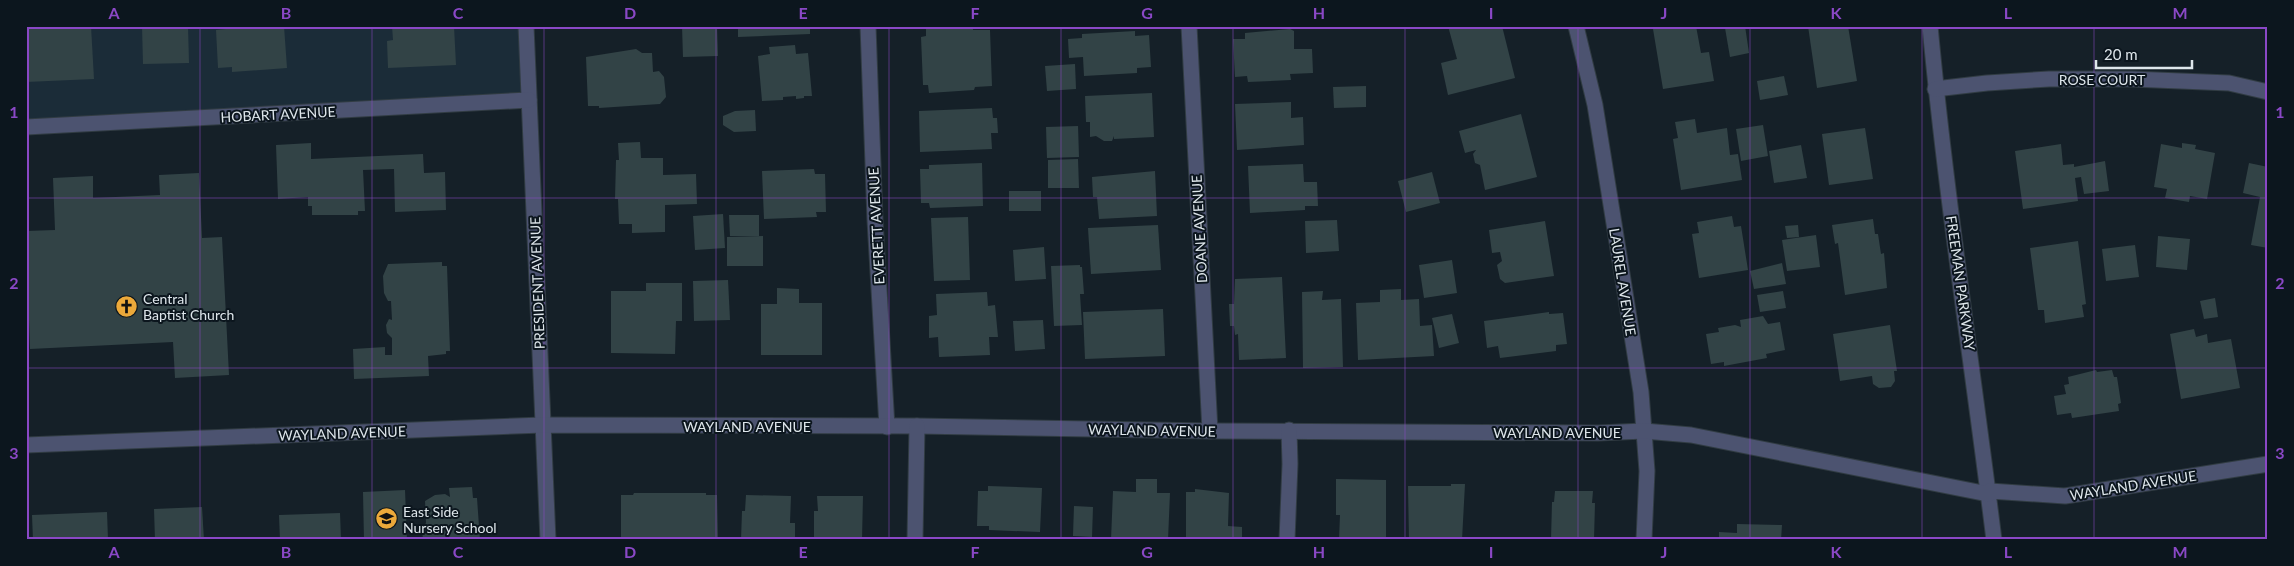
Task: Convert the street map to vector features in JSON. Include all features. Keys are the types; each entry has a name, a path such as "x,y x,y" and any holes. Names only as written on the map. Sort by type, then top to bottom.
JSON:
{"street":[{"name":"PRESIDENT AVENUE","path":"526,26 548,540"},
{"name":"EVERETT AVENUE","path":"868,26 875,220 888,427"},
{"name":"DOANE AVENUE","path":"1189,26 1210,431"},
{"name":"LAUREL AVENUE","path":"1576,26 1596,115 1641,392 1647,471 1644,540"},
{"name":"FREEMAN PARKWAY","path":"1930,26 1936,89 1994,540"},
{"name":"ROSE COURT","path":"1936,89 2049,79 2132,79 2229,83 2268,92"},
{"name":"HOBART AVENUE","path":"26,127 529,100"},
{"name":"WAYLAND AVENUE","path":"26,446 543,425 917,426 1210,431 1588,433 1644,431 1691,435 1988,494 1990,491 2065,496 2268,464"},
{"path":"915,540 917,426"},
{"path":"1287,540 1290,464 1289,430"}],"shaded area":[{"path":"26,26 522,26 525,104 26,128"}],"building":[{"path":"26,26 91,26 94,79 26,82"},
{"path":"142,26 188,26 189,63 143,64"},
{"path":"255,26 284,26 287,68 232,72 232,67 218,68 216,30"},
{"path":"392,26 454,26 456,65 388,68 387,41 393,40"},
{"path":"682,26 717,26 718,56 683,57"},
{"path":"738,26 810,26 810,34 738,37"},
{"path":"1448,26 1502,26 1515,78 1448,95 1441,63 1457,59"},
{"path":"1657,26 1696,26 1701,53 1709,52 1714,81 1663,89 1653,29 1658,28"},
{"path":"1745,26 1749,53 1730,57 1725,28"},
{"path":"1808,26 1848,26 1857,81 1817,88"},
{"path":"973,27 973,30 990,30 992,86 975,87 974,90 929,93 928,85 923,85 921,37 926,36 926,28"},
{"path":"1290,29 1294,31 1294,49 1312,49 1313,73 1290,74 1291,80 1248,82 1247,76 1235,77 1233,39 1245,39 1245,33"},
{"path":"1135,31 1135,36 1149,35 1151,67 1137,68 1137,73 1084,76 1083,57 1069,58 1068,39 1082,38 1082,34"},
{"path":"795,45 796,54 808,53 812,96 796,99 796,96 783,97 783,100 762,101 758,56 770,54 769,47"},
{"path":"636,49 642,53 652,53 653,72 659,71 664,77 666,97 660,104 599,108 599,106 588,106 586,57"},
{"path":"1075,64 1076,89 1047,91 1045,66"},
{"path":"1784,76 1788,95 1760,100 1757,81"},
{"path":"1366,86 1366,107 1334,108 1333,87"},
{"path":"1152,93 1154,137 1114,139 1114,136 1112,141 1104,141 1096,136 1090,137 1090,122 1086,122 1085,96"},
{"path":"1291,102 1291,118 1303,117 1304,145 1237,150 1235,104"},
{"path":"992,108 993,118 997,118 998,133 991,133 992,149 920,152 919,111"},
{"path":"755,110 756,131 734,132 723,125 723,116 735,111"},
{"path":"1521,114 1537,177 1485,190 1480,165 1475,163 1473,154 1476,150 1465,153 1459,131"},
{"path":"1695,119 1697,133 1727,128 1730,155 1738,154 1742,180 1681,190 1673,139 1678,138 1675,122"},
{"path":"1763,125 1768,156 1741,161 1736,129"},
{"path":"1078,126 1079,157 1047,158 1046,127"},
{"path":"1865,128 1873,179 1829,185 1822,134"},
{"path":"640,142 641,158 663,158 663,175 696,174 697,204 665,205 665,232 632,233 632,224 619,224 618,199 615,199 616,160 619,160 618,143"},
{"path":"311,143 311,159 423,154 424,173 445,172 446,210 395,212 394,169 363,170 365,211 358,211 358,215 312,215 312,206 308,206 308,197 278,199 276,145"},
{"path":"2182,143 2196,145 2195,149 2215,153 2207,199 2190,196 2189,202 2165,198 2167,189 2154,187 2161,144 2182,148"},
{"path":"2061,144 2063,165 2074,164 2074,167 2105,161 2109,191 2084,194 2081,177 2075,178 2078,201 2023,209 2015,151"},
{"path":"1801,145 1807,178 1774,183 1769,151"},
{"path":"1078,159 1079,188 1048,188 1048,160"},
{"path":"982,163 983,206 930,208 929,203 921,203 920,169 929,169 929,165"},
{"path":"2249,163 2268,167 2268,248 2251,245 2260,197 2243,193"},
{"path":"1303,164 1304,182 1317,182 1318,206 1305,206 1305,210 1250,213 1248,166"},
{"path":"814,169 815,174 825,174 826,212 816,212 817,217 764,219 762,171"},
{"path":"1155,171 1157,216 1099,219 1097,197 1093,197 1092,177"},
{"path":"1432,172 1440,203 1406,212 1398,181"},
{"name":"Central Baptist Church","path":"199,173 202,238 222,237 229,375 175,378 173,342 30,349 26,231 55,230 53,178 93,176 93,198 160,195 159,175"},
{"path":"1009,191 1041,191 1041,211 1009,211"},
{"path":"723,214 725,248 695,250 693,216"},
{"path":"729,215 759,215 759,236 730,236"},
{"path":"1732,216 1734,227 1741,226 1748,270 1699,278 1692,234 1699,233 1697,222"},
{"path":"968,217 970,280 934,281 931,218"},
{"path":"1873,219 1875,234 1878,234 1881,254 1884,253 1887,288 1845,295 1838,243 1835,244 1832,225"},
{"path":"1337,220 1339,251 1306,253 1305,221"},
{"path":"1545,221 1554,276 1505,283 1500,279 1497,265 1502,261 1500,252 1492,253 1489,230"},
{"path":"1158,225 1161,270 1091,274 1088,228"},
{"path":"1798,225 1799,237 1787,238 1785,226"},
{"path":"1816,235 1820,267 1787,271 1782,240"},
{"path":"763,236 763,266 727,266 727,237"},
{"path":"2158,236 2190,239 2187,270 2156,267"},
{"path":"2078,241 2086,304 2082,305 2084,317 2045,323 2044,310 2038,310 2030,248"},
{"path":"2135,245 2139,277 2106,281 2102,249"},
{"path":"1044,247 1046,279 1015,281 1013,250"},
{"path":"1452,260 1457,293 1424,298 1419,265"},
{"path":"442,262 442,266 447,266 450,351 446,351 446,354 428,356 429,376 354,379 353,349 385,347 385,355 392,355 392,338 387,333 386,325 389,319 392,320 391,301 388,301 384,293 383,276 388,264"},
{"path":"1782,263 1786,284 1754,289 1750,271"},
{"path":"1080,265 1082,267 1084,294 1080,294 1082,325 1054,326 1051,266"},
{"path":"1282,277 1286,358 1239,360 1238,334 1235,335 1234,326 1230,326 1229,304 1234,304 1235,279"},
{"path":"728,280 730,320 694,321 693,281"},
{"path":"646,283 682,283 682,321 676,321 675,354 611,353 611,291 646,291"},
{"path":"777,288 799,289 799,303 822,303 822,355 761,355 761,304 777,304"},
{"path":"1401,289 1401,300 1419,299 1420,326 1432,325 1434,356 1358,360 1356,303 1380,302 1380,290"},
{"path":"1323,291 1322,300 1341,299 1343,367 1303,368 1302,292"},
{"path":"1783,291 1786,308 1760,312 1757,295"},
{"path":"987,292 988,306 995,305 998,337 989,337 990,355 939,357 938,337 929,338 929,316 937,315 936,294"},
{"path":"2215,298 2218,317 2204,319 2200,301"},
{"path":"1163,309 1165,356 1085,359 1083,312"},
{"path":"1549,312 1549,314 1563,313 1567,344 1556,345 1556,351 1500,358 1498,346 1487,348 1484,321"},
{"path":"1452,314 1459,343 1439,348 1432,318"},
{"path":"1763,316 1768,324 1780,322 1785,350 1766,354 1767,358 1724,366 1724,362 1711,364 1706,334 1719,332 1718,328 1735,325 1741,327 1740,320"},
{"path":"1043,320 1045,349 1015,351 1013,321"},
{"path":"1890,325 1897,371 1894,371 1895,381 1891,387 1879,388 1873,384 1872,376 1840,381 1833,334"},
{"path":"2194,329 2196,337 2207,334 2208,343 2231,339 2240,388 2181,399 2170,334"},
{"path":"2096,370 2097,372 2112,370 2114,377 2117,377 2121,403 2118,404 2119,411 2072,418 2071,413 2057,415 2054,396 2066,394 2064,385 2069,384 2068,377"},
{"path":"1136,479 1157,479 1157,493 1170,493 1168,540 1111,540 1113,491 1136,492"},
{"path":"1336,479 1386,480 1386,540 1339,540 1340,515 1336,515"},
{"path":"1451,484 1465,484 1462,540 1409,540 1408,486 1451,486"},
{"path":"988,486 1042,488 1040,532 989,530 989,526 977,526 978,491 988,491"},
{"path":"472,487 473,498 477,498 480,540 423,540 422,529 426,523 425,501 435,495 445,494 450,497 449,488"},
{"path":"1195,489 1229,493 1228,526 1242,527 1242,540 1186,540 1186,492 1195,492"},
{"name":"East Side Nursery School","path":"405,490 407,540 364,540 363,492"},
{"path":"1555,491 1593,491 1592,503 1595,503 1594,540 1551,540 1552,502 1554,502"},
{"path":"634,493 706,493 706,495 717,495 718,540 621,540 621,495 633,495"},
{"path":"746,495 791,496 790,523 795,523 795,540 741,540 742,511 745,511"},
{"path":"817,496 863,496 862,540 814,540 814,511 818,511"},
{"path":"1074,506 1093,507 1092,537 1073,536"},
{"path":"202,507 204,540 155,540 154,509"},
{"path":"107,512 108,540 33,540 32,515"},
{"path":"340,513 341,540 280,540 279,515"},
{"path":"1737,524 1782,525 1781,540 1719,540 1719,532 1737,533"}],"place":[{"name":"Central Baptist Church","path":"127,306"},
{"name":"East Side Nursery School","path":"387,519"}]}
